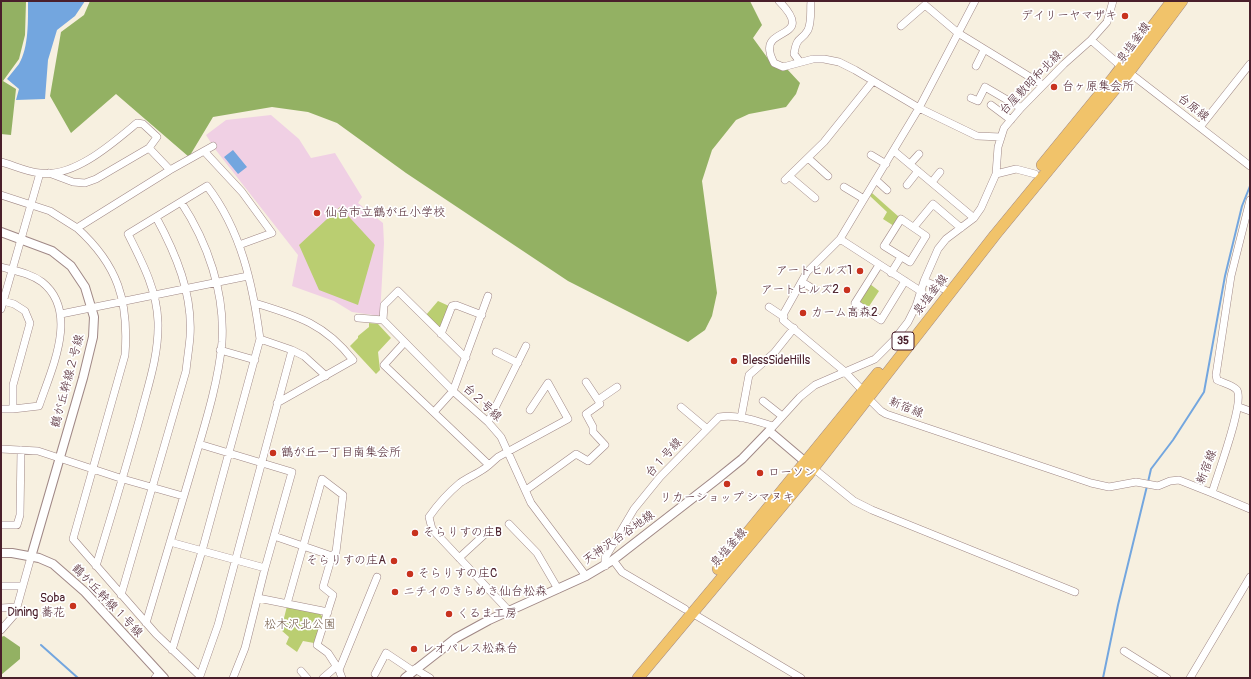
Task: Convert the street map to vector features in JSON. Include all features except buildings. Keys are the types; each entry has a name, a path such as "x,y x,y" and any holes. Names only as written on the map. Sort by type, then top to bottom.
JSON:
{"main road":[{"name":"泉塩釜線","path":"629,678 688,611 810,465 995,235 1125,69 1172,1"},
{"name":"泉塩釜線","path":"865,395 944,289 1035,174 1182,1"},
{"name":"泉塩釜線","path":"638,678 688,611"}],"street":[{"path":"779,1 791,14 793,23 789,30 772,41 769,50 774,63 783,67 812,59 824,59 839,62 918,108 977,136 1001,137"},
{"path":"800,62 794,54 796,42 807,31 810,22 811,1"},
{"path":"784,317 807,272 840,239 886,164 918,108 975,1"},
{"name":"台屋敷昭和北線","path":"771,429 800,397 816,385 844,371 865,364 883,352 908,322 922,292 924,281 938,249 946,239 974,218 984,202 996,174 998,147 1004,128 1020,108 1091,40 1107,22 1114,1"},
{"path":"901,26 925,5 958,33 1043,85"},
{"name":"台原線","path":"1091,40 1125,69 1250,166"},
{"path":"976,66 984,50"},
{"path":"1200,127 1250,64"},
{"path":"815,198 787,178 824,142 873,81"},
{"path":"971,98 978,101 985,87 1020,108"},
{"path":"991,105 1011,120"},
{"path":"1,162 40,174 49,173 78,165 95,155 137,123 142,124 157,137 149,148 96,179 85,183 73,182 49,173"},
{"path":"77,228 170,170 213,146"},
{"path":"149,148 170,170"},
{"path":"894,150 974,218"},
{"path":"204,151 242,192 272,233 239,245"},
{"path":"910,164 919,154"},
{"path":"871,155 886,164"},
{"path":"808,158 828,176"},
{"path":"996,174 1016,169 1035,174"},
{"path":"907,185 918,171"},
{"path":"932,182 940,172"},
{"path":"1,309 40,174"},
{"path":"876,180 887,190"},
{"path":"96,566 123,479 157,353 158,321 154,296 144,265 128,234 207,186 220,202 239,245 255,303 260,339 202,551 172,650"},
{"path":"844,187 864,199"},
{"path":"1,195 50,211 77,228 90,239 107,261 124,301 127,328 125,355 73,539 146,623 200,676 218,625 292,350"},
{"name":"新宿線","path":"769,307 784,317 783,320 844,371 865,395 886,414 1091,483 1109,487 1136,482 1158,486 1170,480 1179,480 1212,493 1239,407 1238,392 1235,388 1218,380 1216,375 1231,276 1250,200"},
{"path":"146,623 184,496 216,379 220,350 220,305 216,282 201,236 181,202"},
{"path":"914,227 933,204 961,228"},
{"path":"121,595 186,371 190,336 186,288 179,264 156,217"},
{"path":"901,219 914,227 926,236 910,262 884,246 901,219"},
{"name":"鶴が丘幹線２号線","path":"1,232 21,238 52,251 71,266 85,287 94,317 93,337 31,557"},
{"path":"840,239 878,265 922,292"},
{"path":"891,273 901,256"},
{"path":"878,265 855,303 881,320 904,281"},
{"path":"1,267 24,273 42,282 54,297 61,314 60,334 39,406 1,409"},
{"path":"61,314 248,276"},
{"path":"924,281 944,289"},
{"path":"802,282 815,290"},
{"path":"358,318 383,320 384,305 398,290 466,358"},
{"path":"434,412 453,391 488,296"},
{"path":"3,299 25,310 30,323 13,385 13,408"},
{"path":"255,303 307,320 328,333 341,344 353,360 277,403"},
{"path":"441,334 452,306 456,305 482,315"},
{"name":"台２号線","path":"383,320 404,343 453,391 488,422 501,437 531,503 586,576"},
{"path":"741,418 749,375 774,353 794,328"},
{"path":"260,339 292,350 304,356 326,376"},
{"path":"404,343 384,365 489,465"},
{"path":"488,422 526,346"},
{"path":"220,350 255,360"},
{"path":"496,352 518,363"},
{"path":"526,490 576,454 588,461 605,445 593,432 593,427 586,414 600,404 586,382"},
{"path":"509,611 432,529 429,517 438,503 461,483 481,472 507,453 568,419 548,383 530,410"},
{"path":"598,400 616,387"},
{"path":"763,400 782,416"},
{"path":"681,407 706,428"},
{"path":"1239,407 1250,411"},
{"name":"台１号線","path":"605,566 606,558 634,509 660,477 706,428 719,417 726,415 741,418 771,429"},
{"path":"771,429 810,465 854,501 872,510 1075,592"},
{"name":"天神沢台谷地線","path":"405,678 456,638 509,611 605,566 731,468 771,429"},
{"path":"198,444 292,472 265,568 245,648 233,678"},
{"path":"1,449 38,451 152,488 184,496"},
{"path":"1,525 17,525 20,515 21,450"},
{"path":"287,604 322,479 343,495 339,540 336,552 332,556 323,587 333,595 316,644 328,653 338,668 342,678"},
{"path":"1212,493 1250,509"},
{"path":"509,524 537,553 558,589"},
{"path":"459,558 485,534"},
{"path":"274,536 332,556"},
{"path":"170,542 265,568"},
{"name":"鶴が丘幹線１号線","path":"1,553 12,552 53,564 70,578 159,676"},
{"path":"1,630 12,620 31,557"},
{"path":"613,560 622,572 801,678"},
{"path":"323,678 338,668 377,577"},
{"path":"1190,678 1250,577"},
{"path":"1,586 22,586"},
{"path":"258,598 328,612"},
{"path":"1,608 17,607"},
{"path":"1124,651 1167,678"},
{"path":"375,674 386,653 430,678"},
{"path":"301,671 307,678"}],"shaded area":[{"name":"仙台市立鶴が丘小学校","path":"271,115 299,139 311,158 335,153 362,197 358,203 383,223 384,243 380,316 352,312 334,301 292,286 298,255 215,149 206,135 226,120"}],"green space":[{"path":"1,1 26,1 25,35 19,59 3,81 16,89 11,135 1,134"},
{"path":"90,1 750,1 762,25 753,38 769,60 787,69 800,83 796,94 786,107 749,114 736,120 712,150 702,181 717,293 712,316 705,330 688,342 568,281 406,173 337,123 308,112 272,107 213,117 189,157 116,94 71,133 50,96 61,32 84,15"},
{"path":"872,193 899,217 894,226 883,219 887,212 870,196"},
{"path":"340,207 375,245 358,305 319,290 299,245"},
{"path":"870,284 879,291 868,308 861,304 860,300"},
{"path":"438,301 449,306 440,330 426,315"},
{"path":"369,323 378,324 391,338 378,352 380,370 376,374 350,346 358,338 358,336 369,327"},
{"name":"松木沢北公園","path":"287,606 320,614 323,617 314,643 303,641 297,652 286,644 289,637 281,630"},
{"path":"4,636 20,647 20,659 1,675 1,637"}],"water":[{"path":"28,1 85,1 75,16 57,30 48,60 45,99 16,100 19,89 7,79 19,64 25,50"},
{"path":"233,150 247,167 238,174 224,157"}],"waterway":[{"path":"1148,482 1151,469 1173,440 1204,392 1225,276 1242,206 1250,186"},
{"path":"1103,678 1118,605 1147,486"},
{"path":"41,645 78,678"}],"place":[{"name":"デイリーヤマザキ","path":"1125,16"},
{"name":"台ヶ原集会所","path":"1054,87"},
{"name":"仙台市立鶴が丘小学校","path":"317,213"},
{"name":"アートヒルズ1","path":"860,271"},
{"name":"アートヒルズ2","path":"847,290"},
{"name":"カーム高森2","path":"803,313"},
{"name":"BlessSideHills","path":"734,361"},
{"name":"鶴が丘一丁目南集会所","path":"273,453"},
{"name":"ローソン","path":"760,473"},
{"name":"リカーショップ シマヌキ","path":"727,484"},
{"name":"そらりすの庄B","path":"415,533"},
{"name":"そらりすの庄A","path":"394,561"},
{"name":"そらりすの庄C","path":"410,574"},
{"name":"ニチイのきらめき仙台松森","path":"395,592"},
{"name":"Soba Dining 蕎花","path":"73,606"},
{"name":"くるま工房","path":"449,614"},
{"name":"レオパレス松森台","path":"414,649"}]}
